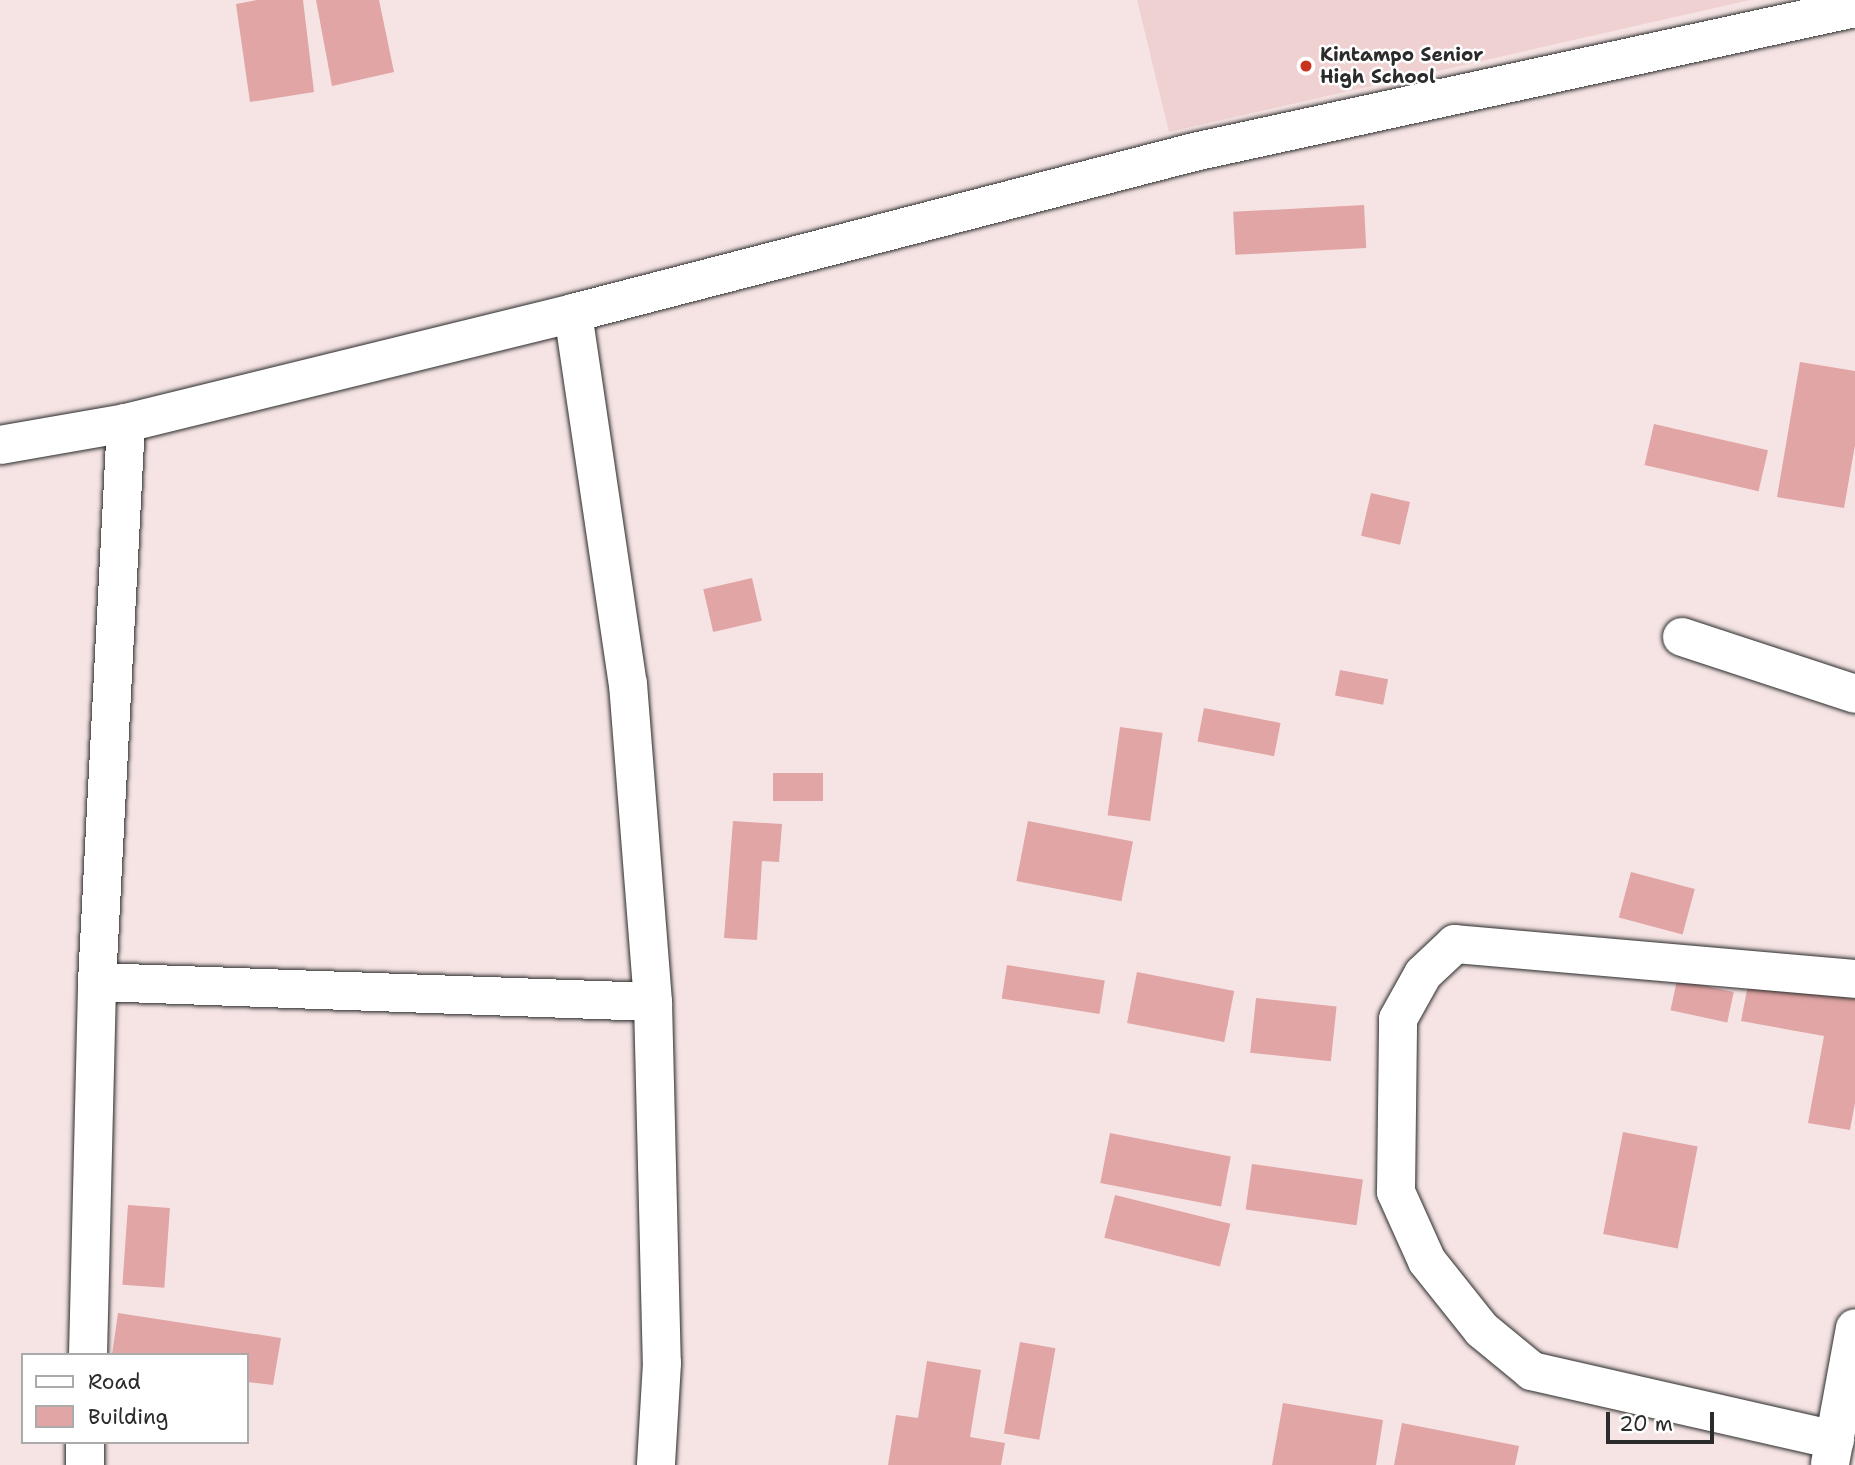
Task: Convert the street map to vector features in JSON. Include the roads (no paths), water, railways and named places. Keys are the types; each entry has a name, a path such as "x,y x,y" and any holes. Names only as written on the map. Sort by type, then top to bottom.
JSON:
{"street":[{"path":"0,445 126,423 573,313 1194,152 1855,8"},
{"path":"573,313 628,684 653,1002 662,1363 656,1465"},
{"path":"88,1353 97,982 126,423"},
{"path":"1682,637 1855,694"},
{"path":"1855,979 1455,944 1423,974 1398,1019 1396,1192 1427,1261 1482,1330 1532,1371 1832,1452 1855,1328"},
{"path":"97,982 653,1002"},
{"path":"85,1444 85,1465"}],"place":[{"name":"Kintampo Senior High School","path":"1306,66"}]}
